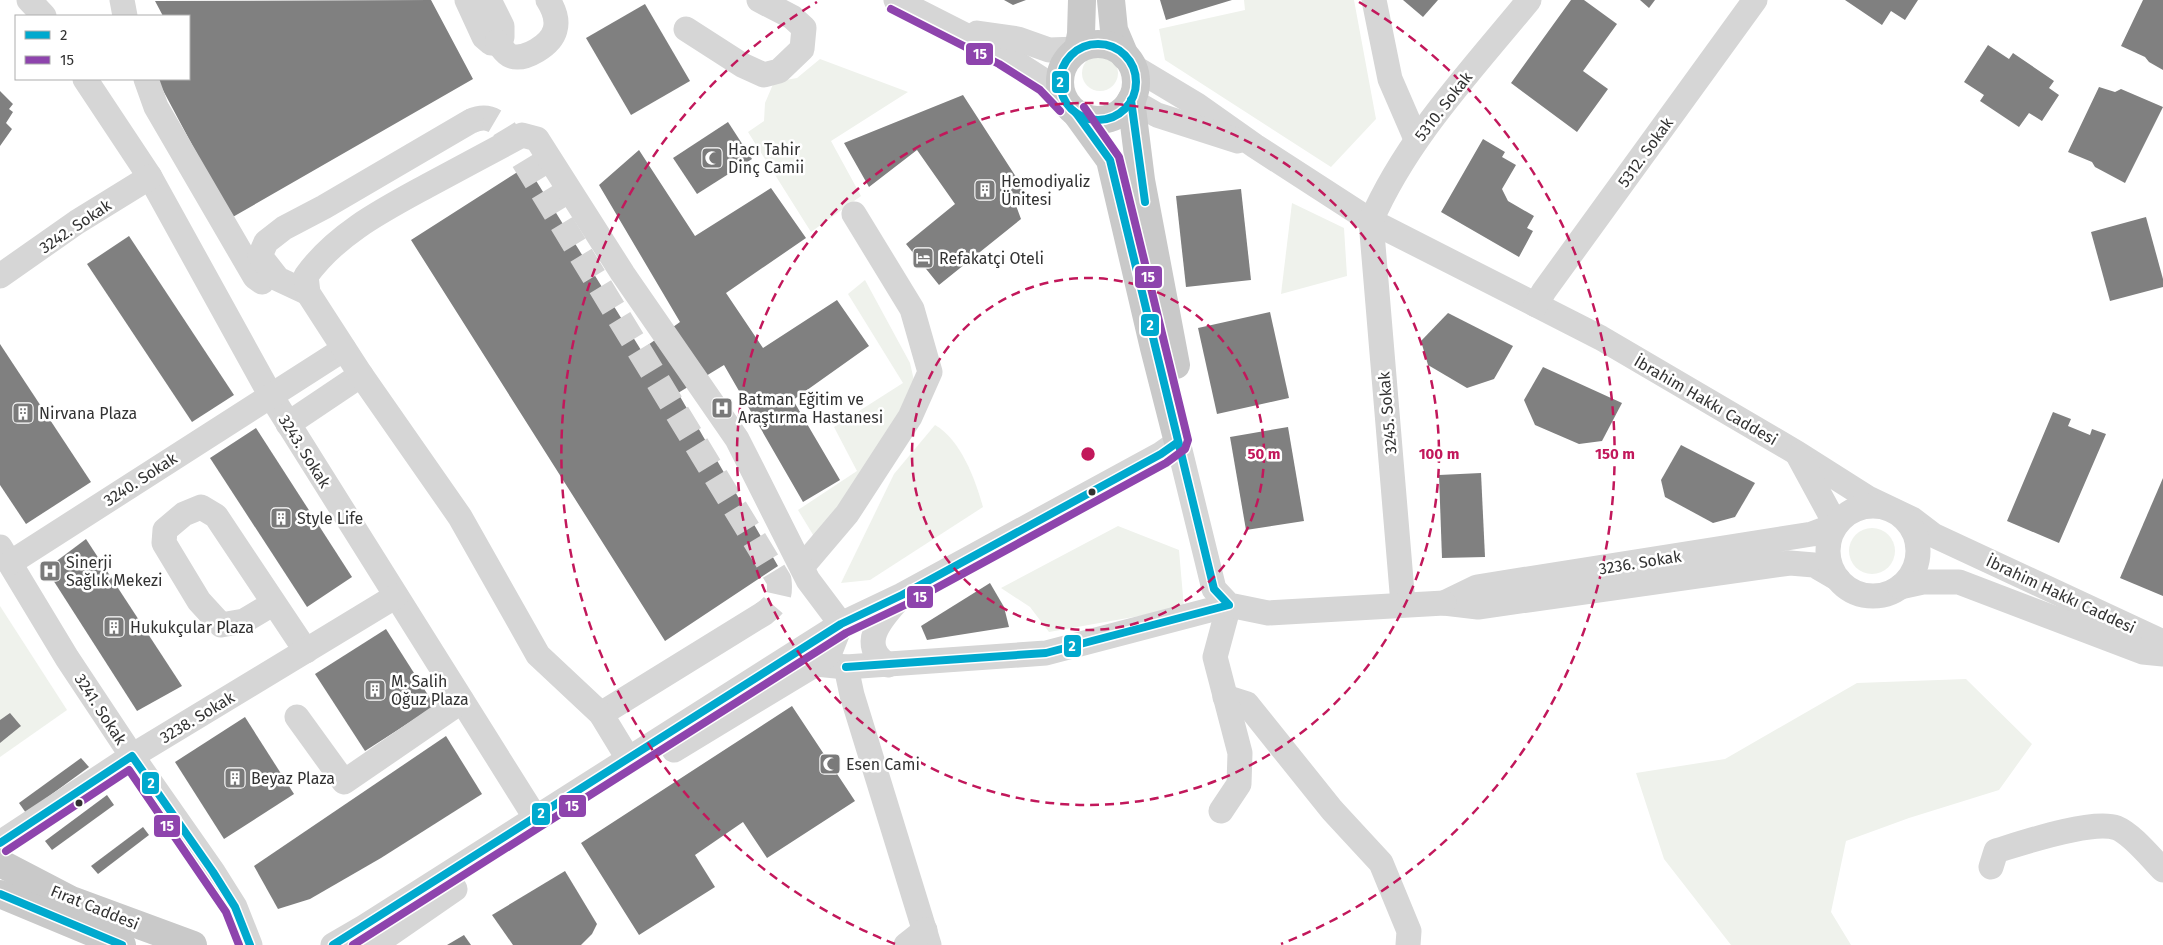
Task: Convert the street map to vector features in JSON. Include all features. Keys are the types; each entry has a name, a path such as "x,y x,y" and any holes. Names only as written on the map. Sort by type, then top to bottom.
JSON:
{"main road":[{"path":"1078,49 1082,34 1082,0"},
{"path":"1071,108 1088,118 1100,120 1112,117 1123,110 1131,100 1135,89 1136,77 1114,30 1111,0"},
{"path":"1129,61 1115,48 1102,44 1078,49 1069,57 1061,74 1061,93 1110,160 1178,442"},
{"path":"1131,100 1141,180 1179,379 1178,442"},
{"name":"Fırat Caddesi","path":"0,863 72,900 193,945"},
{"path":"0,894 122,945"}],"street":[{"path":"122,0 125,15"},
{"path":"467,0 484,37 491,43 497,42 502,37 502,26 489,0"},
{"path":"497,42 509,56 521,58 550,40 555,31 556,22 548,0"},
{"path":"686,29 764,76 779,72 802,49 804,28 792,17 759,0"},
{"path":"896,0 1004,55 1046,82 1071,108"},
{"path":"1374,0 1390,80 1416,138"},
{"name":"5310. Sokak","path":"1371,221 1382,196 1416,138 1528,0"},
{"name":"5312. Sokak","path":"1536,305 1544,291 1755,0"},
{"path":"952,29 1018,39 1049,50 1078,49"},
{"path":"1129,61 1197,105 1255,146"},
{"name":"3243. Sokak","path":"86,80 150,177 288,424 535,817"},
{"path":"146,80 156,107 255,277 298,308 314,303"},
{"path":"1131,100 1157,115 1255,146"},
{"path":"314,303 278,279 260,256 266,242 284,228 324,207 471,121"},
{"path":"629,760 601,714 538,655 460,518 361,375 314,303 306,276 317,261 342,237 386,209 522,136 537,139 623,274 737,439 808,580 841,624"},
{"name":"İbrahim Hakkı Caddesi","path":"1255,146 1371,221 1601,338 1797,453 1889,510 1912,520 1933,535 2163,642"},
{"name":"3242. Sokak","path":"0,276 77,222 150,177"},
{"path":"802,567 847,514 910,417 930,372 912,310 854,214"},
{"name":"3245. Sokak","path":"1371,221 1402,604"},
{"name":"3240. Sokak","path":"5,555 271,396 344,348"},
{"path":"288,424 361,375"},
{"path":"333,945 629,760 841,624 902,595 1161,454 1178,442 1214,589 1229,605"},
{"path":"1797,453 1836,525"},
{"path":"1875,506 1889,510 1901,516 1910,526 1916,538 1918,552 1916,565 1910,577 1900,587 1888,594 1862,595 1848,589 1838,580 1830,567 1828,552 1830,538 1836,525 1847,514 1860,508 1875,506"},
{"path":"274,603 244,621 220,625 199,601 164,543 165,530 184,514 201,507 216,516 274,603 306,651"},
{"name":"3236. Sokak","path":"1444,603 1477,587 1812,534 1836,525"},
{"name":"3241. Sokak","path":"5,555 67,658 132,756 213,872 235,908 250,945"},
{"name":"3236. Sokak","path":"1229,605 1268,613 1402,604 1444,603 1478,607 1790,563 1814,565 1838,580"},
{"name":"İbrahim Hakkı Caddesi","path":"1900,587 1923,582 1959,582 2143,652 2163,654"},
{"path":"888,665 878,658 873,649 875,633 883,617 902,595"},
{"name":"3238. Sokak","path":"0,843 132,756 396,596"},
{"path":"816,664 846,667 888,665 1046,653 1229,605"},
{"path":"1221,811 1239,784 1240,752 1215,657 1229,605"},
{"path":"601,714 764,614"},
{"path":"374,945 537,834 816,664 830,652 841,624"},
{"path":"846,667 852,695 920,940"},
{"path":"1224,697 1247,704 1332,810 1381,863 1409,931 1408,945"},
{"path":"297,717 344,782 462,701"},
{"path":"1991,867 1996,851 2037,838 2090,827 2117,828 2141,846 2163,870"}],"shaded area":[{"path":"1244,0 1354,0 1376,119 1331,167 1165,60 1159,29 1245,10"},
{"path":"1100,55 1107,56 1113,60 1117,66 1117,80 1113,86 1107,90 1100,91 1093,90 1087,86 1083,80 1082,73 1083,66 1087,60 1093,56"},
{"path":"820,59 908,92 831,141 861,196 811,232 748,132 764,121 765,103 774,82 797,78"},
{"path":"1292,203 1344,228 1347,276 1281,294"},
{"path":"865,280 910,363 915,385 879,451 815,538 798,510 857,471 834,427 903,383 848,294"},
{"path":"935,425 960,450 976,484 983,507 870,580 841,583 894,474"},
{"path":"1118,526 1179,550 1184,608 1049,632 1030,607 1001,588"},
{"path":"1872,528 1885,532 1891,538 1895,551 1891,564 1885,570 1872,574 1859,570 1853,564 1849,551 1853,538 1859,532"},
{"path":"0,606 67,710 0,757"},
{"path":"1966,679 2032,744 1999,790 1909,818 1846,841 1831,912 1851,945 1731,945 1664,859 1636,773 1725,759 1857,683"}],"building":[{"path":"431,0 473,79 231,218 158,80 190,80 190,15 162,15 155,1"},
{"path":"1004,0 1026,0 1013,5"},
{"path":"1160,0 1232,0 1166,20"},
{"path":"1403,0 1438,0 1423,17"},
{"path":"1571,0 1584,0 1617,24 1583,71 1608,89 1577,132 1511,83"},
{"path":"1640,0 1655,0 1649,8"},
{"path":"1845,0 1918,0 1905,20 1891,11 1882,25"},
{"path":"2143,0 2163,0 2163,70 2149,62 2145,57 2121,46"},
{"path":"645,4 690,81 631,115 586,38"},
{"path":"1988,45 2009,59 2013,53 2054,81 2049,88 2059,95 2042,121 2029,113 2019,127 1980,101 1984,95 1964,82"},
{"path":"2099,87 2115,92 2121,89 2163,107 2125,183 2095,167 2092,162 2068,152"},
{"path":"0,91 13,104 9,109 13,112 6,123 12,129 0,146"},
{"name":"Hemodiyaliz Ünitesi","path":"963,95 1027,194 1014,200 1021,219 939,285 906,244 955,204 917,150 869,187 844,143"},
{"name":"Hacı Tahir Dinç Camii","path":"728,122 752,159 697,194 673,158"},
{"path":"1483,139 1505,152 1502,157 1516,165 1502,189 1508,201 1534,216 1527,228 1533,231 1519,257 1441,212"},
{"path":"639,150 695,236 771,188 806,238 726,293 763,348 837,300 869,346 793,400 840,480 803,502 724,365 678,393 778,566 665,641 411,240 527,166 641,350 680,322 599,185"},
{"path":"1241,189 1251,280 1186,287 1176,196"},
{"path":"2146,217 2163,279 2163,287 2110,301 2091,232"},
{"path":"129,236 234,395 192,422 87,264"},
{"path":"1270,312 1289,398 1217,414 1198,328"},
{"path":"1448,313 1513,346 1494,379 1467,388 1428,365 1421,341"},
{"name":"Nirvana Plaza","path":"0,344 91,482 26,524 0,485"},
{"path":"1543,367 1622,403 1602,441 1579,444 1535,425 1524,400"},
{"path":"2053,412 2071,419 2068,426 2090,435 2092,429 2106,434 2059,543 2007,521"},
{"path":"1288,427 1304,521 1246,530 1230,437"},
{"name":"Style Life","path":"256,428 352,577 307,607 210,458"},
{"path":"1681,445 1755,483 1735,517 1713,523 1665,497 1661,480"},
{"path":"1481,473 1485,557 1442,558 1439,475"},
{"path":"2163,478 2163,596 2120,578"},
{"name":"Hukukçular Plaza","path":"86,539 182,686 137,711 46,569"},
{"path":"990,583 1004,607 1009,627 927,640 921,626"},
{"name":"M. Salih Oğuz Plaza","path":"386,629 435,706 365,751 315,674"},
{"path":"792,706 855,801 767,858 743,822 695,855 715,887 639,935 581,843"},
{"path":"10,713 21,726 0,743 0,720"},
{"name":"Beyaz Plaza","path":"245,717 294,794 224,839 175,762"},
{"path":"446,736 482,794 381,858 310,899 278,909 254,866"},
{"path":"81,758 89,767 26,813 19,803"},
{"path":"107,795 114,805 52,850 45,841"},
{"path":"143,827 149,835 98,874 91,866"},
{"path":"565,871 597,924 592,934 581,945 513,945 492,915"},
{"path":"464,935 471,945 447,945"}],"tunnel":[{"path":"471,121 488,118 503,127 779,580 779,596 772,607 763,614"}],"transit line":[{"name":"15","path":"891,9 999,64 1040,90 1060,111"},
{"name":"2","path":"1098,44 1112,47 1125,55 1133,68 1136,82 1133,96 1125,109 1112,117 1098,120 1084,117 1071,109 1063,96 1060,82 1063,68 1071,55 1084,47 1098,44"},
{"name":"2","path":"1131,100 1145,202"},
{"name":"15","path":"353,945 846,633 907,604 1166,463 1185,449 1188,440 1119,157 1084,107"},
{"name":"2","path":"846,667 1046,653 1229,605 1214,589 1110,160 1076,113"},
{"name":"2","path":"333,945 841,624 902,595 1161,454 1178,442"},
{"name":"2","path":"0,843 132,756 213,872 235,907 250,945"},
{"name":"15","path":"6,851 129,770 226,912 239,945"},
{"name":"2","path":"0,894 122,945"}],"place":[{"name":"Hacı Tahir Dinç Camii","path":"712,158"},
{"name":"Hemodiyaliz Ünitesi","path":"985,190"},
{"name":"Refakatçi Oteli","path":"923,258"},
{"name":"Batman Eğitim ve Araştırma Hastanesi","path":"722,408"},
{"name":"Nirvana Plaza","path":"23,413"},
{"name":"Style Life","path":"281,518"},
{"name":"Sinerji Sağlık Mekezi","path":"50,571"},
{"name":"Hukukçular Plaza","path":"114,627"},
{"name":"M. Salih Oğuz Plaza","path":"375,690"},
{"name":"Esen Cami","path":"830,764"},
{"name":"Beyaz Plaza","path":"235,778"}]}
